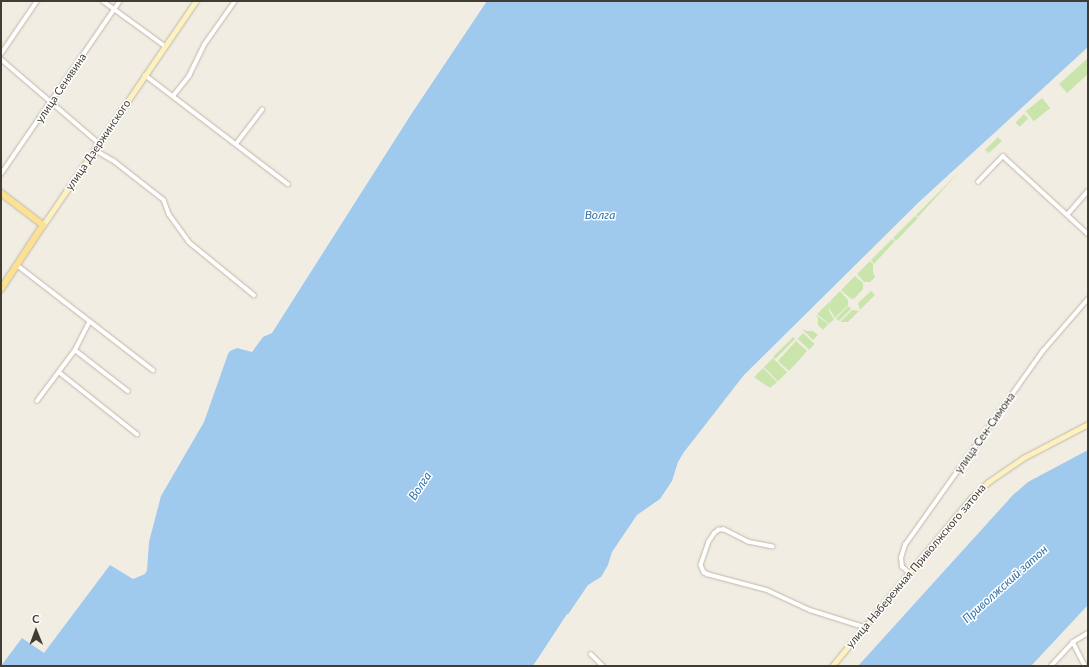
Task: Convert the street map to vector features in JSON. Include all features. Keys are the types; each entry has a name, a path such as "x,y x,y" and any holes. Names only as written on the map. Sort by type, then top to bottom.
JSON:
{"main road":[{"name":"улица Дзержинского","path":"1,289 196,1"},
{"path":"1,193 43,225"},
{"name":"улица Набережная Приволжского затона","path":"832,666 972,497 988,482 1017,462 1088,424"}],"street":[{"path":"1,54 37,1"},
{"path":"103,1 165,46"},
{"name":"улица Сенявина","path":"1,174 51,104 120,1"},
{"path":"173,96 189,76 204,46 235,1"},
{"path":"1,59 51,104 99,144"},
{"path":"146,75 288,184"},
{"path":"236,144 262,110"},
{"path":"94,150 114,161 164,200 169,214 188,242 254,295"},
{"path":"978,182 1003,156 1068,214 1088,234"},
{"path":"1068,214 1088,191"},
{"path":"17,265 152,370"},
{"name":"улица Сен-Симона","path":"909,573 902,567 901,558 905,545 1043,351 1088,299"},
{"path":"37,401 75,350 89,322"},
{"path":"75,350 128,391"},
{"path":"59,372 137,434"},
{"path":"773,547 748,542 724,530 719,530 715,532 701,565 704,572 707,574 767,590 810,610 864,626"},
{"path":"1051,666 1072,642 1088,633"},
{"path":"1072,642 1085,666"},
{"path":"590,654 603,666"}],"green space":[{"path":"1088,58 1088,74 1067,93 1059,84"},
{"path":"1042,98 1050,108 1034,121 1026,111"},
{"path":"1024,114 1028,118 1020,127 1016,122"},
{"path":"998,137 1002,141 989,153 985,150"},
{"path":"959,172 918,217 916,215"},
{"path":"915,216 918,218 896,241 893,238"},
{"path":"892,239 895,241 874,264 871,260"},
{"path":"870,261 873,264 873,272 875,277 870,282 864,282 857,274"},
{"path":"855,276 863,283 863,289 854,299 850,298 841,290"},
{"path":"840,291 848,300 848,305 835,318 829,308 831,300"},
{"path":"871,291 875,295 860,310 858,303"},
{"path":"830,301 829,311 834,319 829,324 817,314"},
{"path":"848,306 851,309 839,321 836,319"},
{"path":"852,310 859,311 848,322 840,322"},
{"path":"816,315 828,324 823,330 818,325"},
{"path":"802,329 813,331 818,335 813,340"},
{"path":"803,333 815,344 809,350 798,339"},
{"path":"793,337 795,339 775,359 773,357"},
{"path":"796,341 807,351 789,371 778,361"},
{"path":"773,358 787,372 778,381 764,367"},
{"path":"763,368 777,382 770,388 754,377"}],"water":[{"name":"Волга","path":"487,1 1088,1 1088,47 919,202 744,375 684,452 678,462 672,481 660,499 637,515 612,552 608,565 601,577 588,585 533,666 1,666 22,638 44,653 110,565 133,579 145,574 147,570 149,542 161,496 204,422 228,354 230,351 237,348 252,352 263,337 272,333 412,113"},
{"name":"Приволжский затон","path":"1088,450 1088,605 1031,666 858,666 1013,495 1028,482"}],"pier":[{"path":"567,614 569,615 536,666 533,666"}]}
